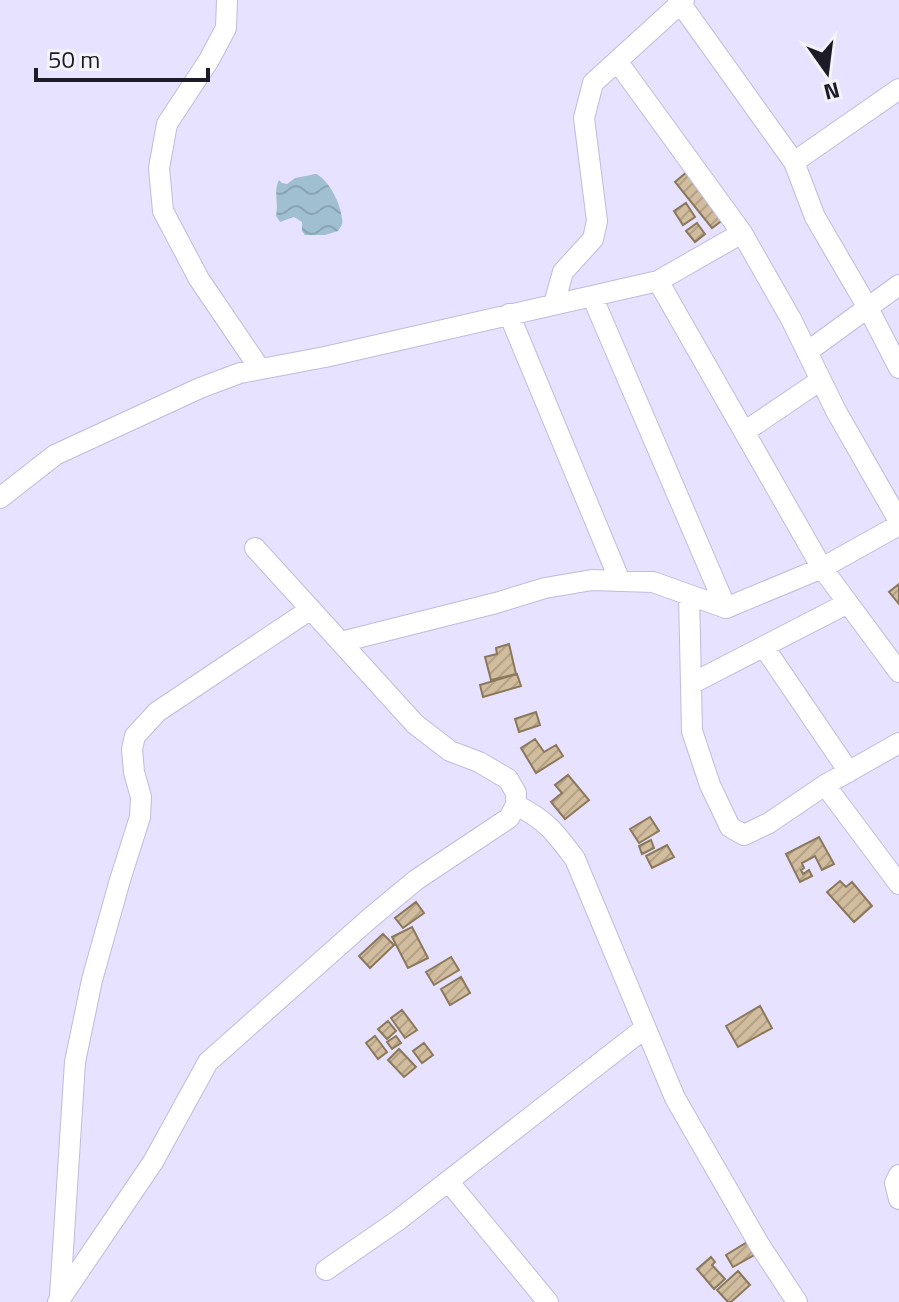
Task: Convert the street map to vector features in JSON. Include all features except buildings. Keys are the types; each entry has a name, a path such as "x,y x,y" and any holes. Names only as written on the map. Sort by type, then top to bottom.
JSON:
{"street":[{"path":"227,0 226,28 167,124 159,168 163,211 199,279 260,369"},
{"path":"554,304 563,272 593,239 597,221 584,118 593,83 681,1 794,162 815,217 899,368"},
{"path":"341,642 545,588 592,580 653,582 726,608 822,568 899,523 742,233 617,61"},
{"path":"794,162 899,89"},
{"path":"0,498 55,455 200,388 240,373 325,357 658,281 742,233"},
{"path":"658,281 822,568 899,672"},
{"path":"807,352 899,285"},
{"path":"592,296 726,608"},
{"path":"509,314 620,581"},
{"path":"744,432 821,380"},
{"path":"59,1300 153,1162 208,1062 369,919 416,880 509,818 516,805 516,793 508,779 479,762 450,751 415,724 255,548"},
{"path":"689,595 692,731 710,785 730,827 744,835 769,823 825,785 899,743"},
{"path":"691,684 848,603"},
{"path":"59,1300 75,1062 92,980 140,817 141,797 132,749 135,736 157,712 311,609"},
{"path":"764,647 849,772"},
{"path":"825,785 899,884"},
{"path":"516,805 538,816 575,859 675,1098 759,1244 797,1302"},
{"path":"326,1270 397,1221 645,1028"},
{"path":"899,1175 895,1183 899,1199"},
{"path":"448,1181 548,1302"}],"water":[{"path":"316,174 334,193 342,224 338,231 325,235 305,235 302,222 294,217 280,222 276,216 276,189 279,180 287,184 295,178"}]}
